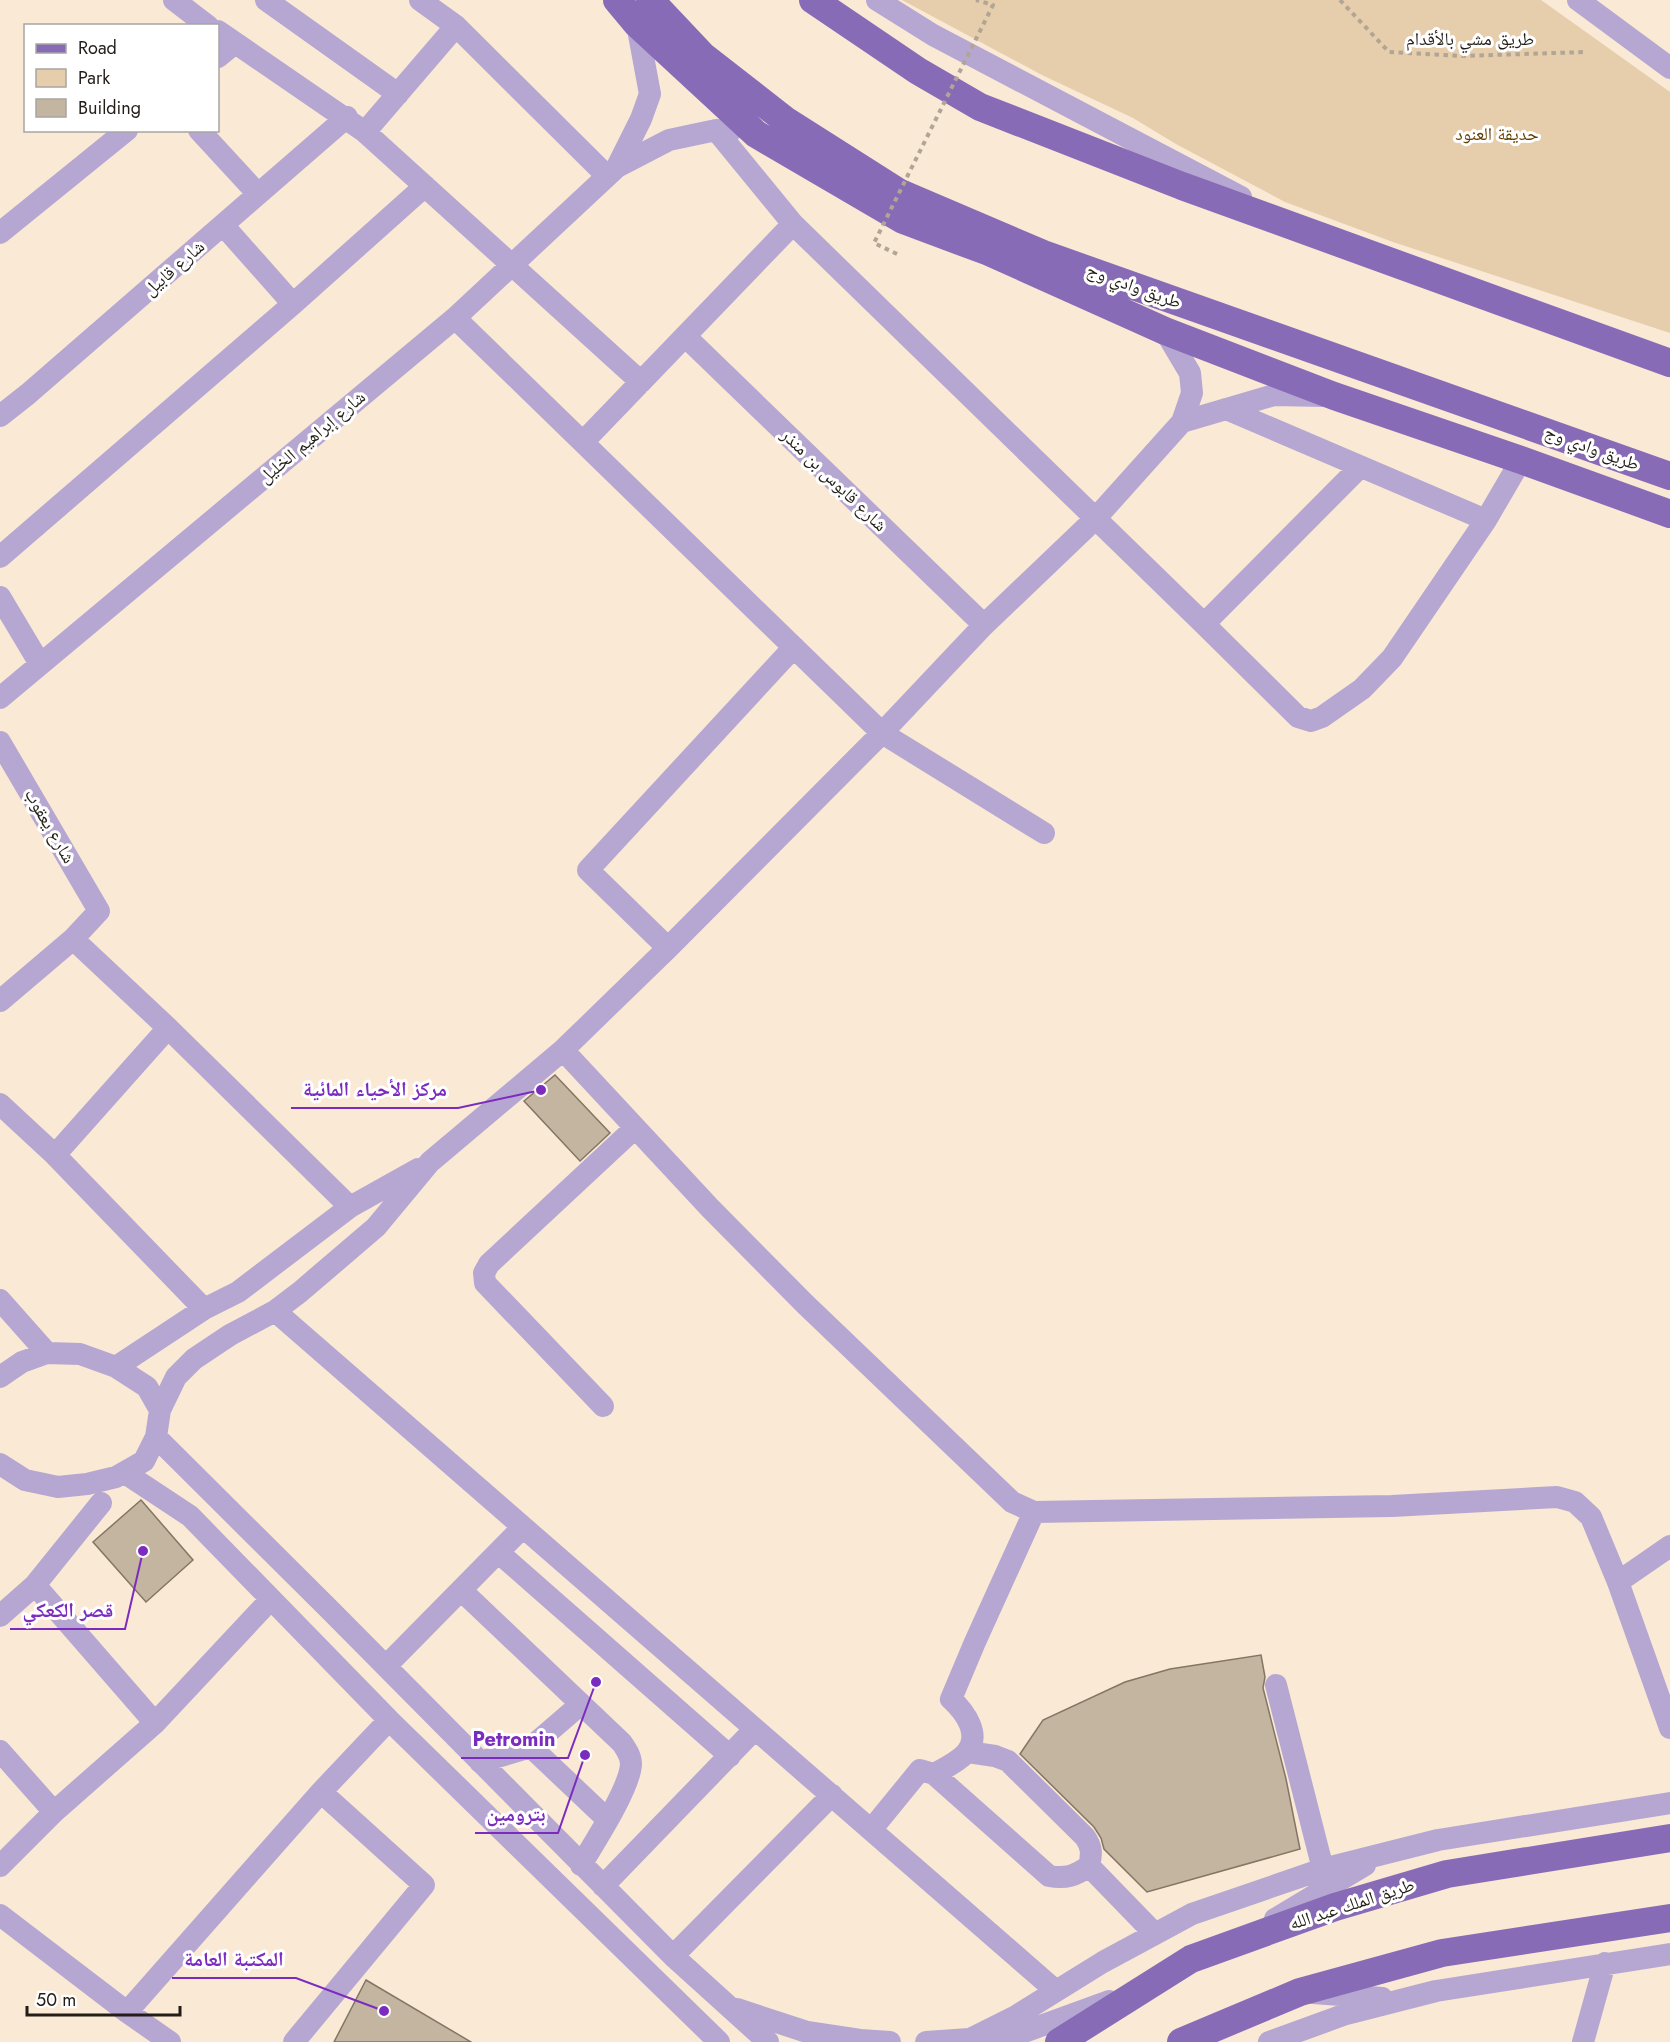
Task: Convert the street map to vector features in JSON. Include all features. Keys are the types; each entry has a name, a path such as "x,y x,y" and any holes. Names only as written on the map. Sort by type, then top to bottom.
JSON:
{"main road":[{"path":"617,0 644,12 756,134 903,219 989,252 1165,331 1334,396 1670,514"},
{"path":"813,0 918,71 980,107 1182,186 1670,363"},
{"name":"طريق وادي وج","path":"644,12 785,120 900,193 1044,254 1670,476"},
{"name":"طريق الملك عبد الله","path":"1059,2042 1191,1959 1335,1907 1447,1874 1670,1838"},
{"path":"1181,2042 1300,1992 1442,1953 1670,1918"}],"street":[{"path":"174,0 205,24"},
{"path":"266,0 398,94"},
{"path":"420,0 456,26 612,172"},
{"path":"877,0 933,36 1299,227"},
{"path":"1579,0 1665,61"},
{"path":"612,172 641,119 650,94 644,12"},
{"path":"366,132 456,26"},
{"path":"223,44 347,117 366,132 641,382"},
{"name":"شارع قابيل","path":"0,416 347,117"},
{"path":"612,172 669,140 716,130 756,134"},
{"path":"716,130 793,224 1298,717 1311,721 1322,717 1362,689 1392,657 1486,520 1521,460"},
{"path":"0,233 125,132"},
{"path":"201,132 258,194"},
{"name":"شارع إبراهيم الخليل","path":"0,698 455,318 612,172"},
{"path":"0,557 293,304 425,186"},
{"path":"583,442 793,224"},
{"path":"223,225 293,304"},
{"path":"455,318 882,733 1044,833"},
{"path":"0,1477 58,1487 87,1484 116,1477 144,1461 156,1437 160,1410 176,1377 194,1359 230,1335 275,1311 376,1227 430,1162 562,1050 668,948 882,733 984,625 1095,519 1182,422 1191,393 1190,372 1165,331"},
{"name":"شارع قابوس بن منذر","path":"685,336 984,625"},
{"path":"1182,422 1274,395 1334,396"},
{"path":"1227,409 1486,520"},
{"path":"1204,624 1360,467"},
{"path":"0,597 40,664"},
{"path":"668,948 588,870 794,647"},
{"name":"شارع يعقوب","path":"0,742 99,911 73,939"},
{"path":"0,1001 73,939 168,1028 350,1207"},
{"path":"55,1155 168,1028"},
{"path":"562,1050 805,1304 1012,1502 1034,1512 1392,1506 1557,1497 1575,1502 1591,1517 1618,1582 1670,1728"},
{"path":"0,1104 55,1155 204,1309"},
{"path":"603,1406 485,1283 484,1273 489,1264 635,1128"},
{"path":"116,1367 204,1309 238,1292 350,1207 430,1162"},
{"path":"0,1300 47,1353"},
{"path":"275,1311 1056,1991"},
{"path":"4,1367 47,1353 80,1354 116,1367 147,1387 160,1410"},
{"path":"156,1437 673,1956 768,2042"},
{"path":"0,1464 25,1480"},
{"path":"125,1473 190,1516 389,1720 719,2042"},
{"path":"0,1616 35,1585 101,1503"},
{"path":"209,1535 231,1512"},
{"path":"934,1774 968,1752 974,1736 960,1707 951,1699 1034,1512"},
{"path":"386,1666 499,1554 523,1527"},
{"path":"1618,1582 1670,1546"},
{"path":"499,1554 730,1756"},
{"path":"35,1585 155,1723"},
{"path":"462,1591 622,1743 631,1762 628,1776 608,1820 581,1865"},
{"path":"0,1866 54,1812 155,1723 271,1599"},
{"path":"1276,1685 1323,1869"},
{"path":"480,1762 531,1747 580,1704"},
{"path":"127,2012 321,1792 389,1720"},
{"path":"603,1886 755,1729"},
{"path":"531,1747 608,1820"},
{"path":"0,1751 54,1812"},
{"path":"871,1830 920,1770 934,1774 1049,1876 1062,1879 1076,1876 1089,1866 1090,1845 1085,1837 1008,1761 995,1755 968,1752"},
{"path":"294,2042 424,1885 321,1792"},
{"path":"673,1956 832,1796"},
{"path":"970,2039 1016,2016 1103,1962 1192,1914 1323,1869 1438,1840 1670,1803"},
{"path":"1237,1943 1385,1854"},
{"path":"1089,1866 1155,1934"},
{"path":"0,1915 170,2042"},
{"path":"1269,2042 1346,2014 1436,1991 1670,1954"},
{"path":"1583,2042 1605,1963"},
{"path":"926,2042 1012,2036 1138,1991"},
{"path":"1300,1992 1404,1999"},
{"path":"729,2006 807,2032 890,2042"}],"path":[{"path":"897,254 874,243 993,5 976,0"},
{"name":"طريق مشي بالأقدام","path":"1340,0 1389,52 1462,56 1586,52"}],"green space":[{"name":"حديقة العنود","path":"902,0 1541,0 1670,92 1670,333 1393,242 1285,202 1176,144 1133,118 1042,75"}],"building":[{"path":"555,1075 610,1133 580,1161 524,1101"},
{"path":"141,1500 193,1560 146,1602 93,1542"},
{"path":"1261,1655 1265,1677 1263,1688 1286,1779 1300,1849 1147,1892 1104,1849 1101,1838 1094,1827 1020,1754 1043,1720 1125,1682 1170,1669"},
{"path":"366,1980 471,2042 334,2042"}],"place":[{"name":"مركز الأحياء المائية","path":"541,1090"},
{"name":"قصر الكعكي","path":"143,1551"},
{"name":"Petromin","path":"596,1682"},
{"name":"بترومين","path":"585,1755"},
{"name":"المكتبة العامة","path":"384,2011"}]}
